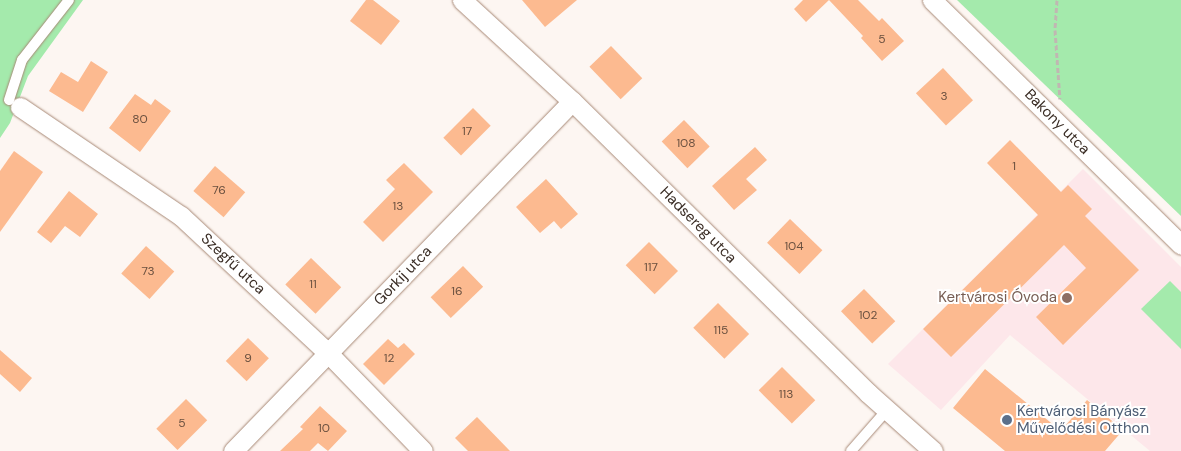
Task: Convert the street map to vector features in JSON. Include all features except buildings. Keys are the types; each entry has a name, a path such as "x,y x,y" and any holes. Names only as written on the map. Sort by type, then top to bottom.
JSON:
{"street":[{"name":"Hadsereg utca","path":"462,0 572,101 887,410 933,451"},
{"name":"Bakony utca","path":"932,0 1181,245"},
{"name":"Gorkij utca","path":"233,451 572,101"},
{"name":"Szegfű utca","path":"14,103 181,216 328,353 423,451"}],"lane":[{"path":"0,93 14,103 22,60 69,0"},
{"path":"851,451 887,410"}],"path":[{"path":"1057,0 1055,30 1062,128"}],"shaded area":[{"name":"Kertvárosi Óvoda","path":"1083,169 1181,267 1181,451 1150,451 1010,335 941,410 888,364"}],"green space":[{"path":"0,0 83,0 28,76 10,123 0,138"},
{"path":"957,0 1181,0 1181,216"},
{"path":"1170,281 1181,292 1181,349 1141,309"}],"place":[{"name":"Kertvárosi Óvoda","path":"1067,298"},
{"name":"Kertvárosi Bányász Művelődési Otthon","path":"1007,420"}]}
